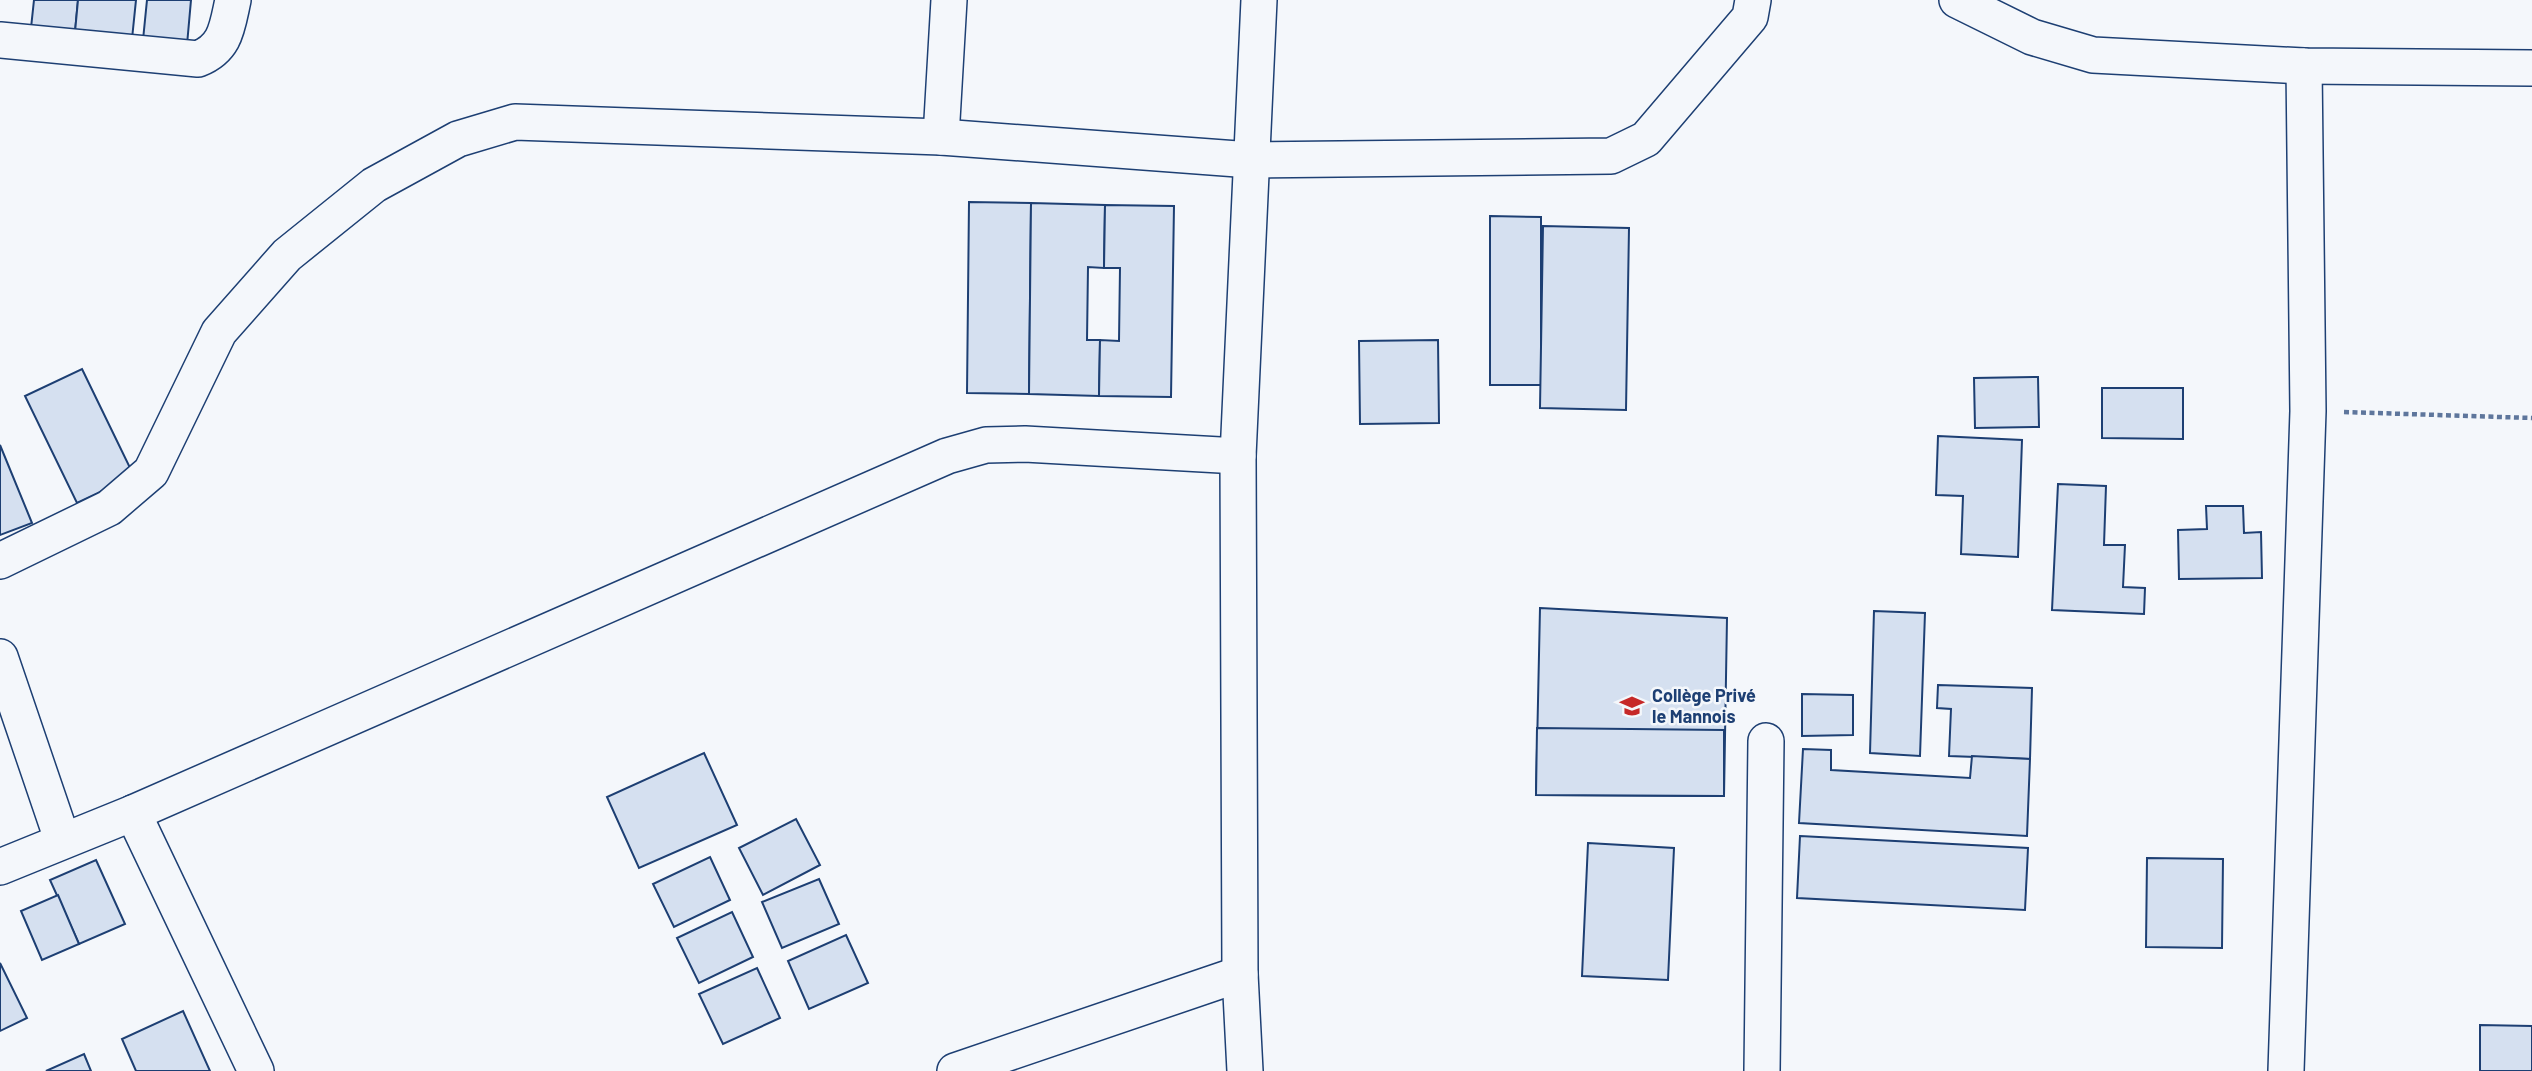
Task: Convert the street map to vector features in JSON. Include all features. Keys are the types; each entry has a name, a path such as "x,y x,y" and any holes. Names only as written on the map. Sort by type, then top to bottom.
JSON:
{"street":[{"path":"0,40 198,59 213,53 225,33 233,0"},
{"path":"941,137 949,0"},
{"path":"1245,1071 1240,974 1238,456 1259,0"},
{"path":"1957,0 2032,37 2093,55 2304,66 2532,68"},
{"path":"0,561 109,508 151,472 219,332 287,255 374,185 458,139 515,122 941,137 1251,160 1611,156 1646,139 1760,6"},
{"path":"2286,1071 2308,411 2304,66"},
{"path":"0,867 62,839 133,813 947,456 986,445 1026,444 1238,456"},
{"path":"0,657 62,839"},
{"path":"1762,1071 1766,741"},
{"path":"133,813 256,1071"},
{"path":"956,1071 1240,974"}],"path":[{"path":"2308,411 2532,418"}],"building":[{"path":"34,0 78,0 75,32 31,28"},
{"path":"78,0 136,0 132,39 75,32"},
{"path":"147,0 191,0 187,45 143,40"},
{"path":"969,202 1031,203 1029,394 967,393"},
{"path":"1031,203 1105,205 1104,268 1088,267 1087,340 1100,340 1099,396 1029,394"},
{"path":"1105,205 1174,206 1171,397 1099,396 1100,340 1119,341 1120,268 1104,268"},
{"path":"1490,216 1541,217 1541,385 1490,385"},
{"path":"1543,226 1629,228 1626,410 1540,408"},
{"path":"1438,340 1439,423 1360,424 1359,341"},
{"path":"82,369 134,476 77,503 25,396"},
{"path":"2038,377 2039,427 1975,428 1974,378"},
{"path":"2102,388 2183,388 2183,439 2102,438"},
{"path":"1938,436 2022,440 2018,557 1961,554 1963,496 1936,495"},
{"path":"0,445 32,523 0,535"},
{"path":"2058,484 2106,486 2104,545 2125,545 2123,587 2145,588 2144,614 2052,610"},
{"path":"2206,506 2243,506 2244,533 2261,532 2262,578 2179,579 2178,530 2207,529"},
{"name":"Collège Privé le Mannois","path":"1540,608 1727,618 1724,796 1536,795"},
{"path":"1874,611 1925,613 1920,756 1870,753"},
{"path":"1938,685 2032,688 2030,759 1949,756 1951,709 1937,708"},
{"path":"1802,694 1853,695 1853,735 1802,736"},
{"path":"1537,728 1724,730 1724,796 1536,795"},
{"path":"1803,749 1831,750 1831,770 1970,778 1972,756 2030,759 2027,836 1799,823"},
{"path":"704,753 737,825 639,868 607,797"},
{"path":"796,819 820,865 763,895 739,848"},
{"path":"1800,836 2028,848 2025,910 1797,898"},
{"path":"1588,843 1674,848 1668,980 1582,976"},
{"path":"710,857 730,900 674,927 653,884"},
{"path":"2147,858 2223,859 2222,948 2146,947"},
{"path":"96,860 125,924 79,944 50,880"},
{"path":"819,879 839,924 782,948 762,902"},
{"path":"58,895 79,944 42,960 21,911"},
{"path":"732,912 753,957 699,983 677,938"},
{"path":"846,935 868,983 809,1009 788,961"},
{"path":"0,963 27,1018 0,1031"},
{"path":"757,968 780,1018 723,1044 699,994"},
{"path":"183,1011 210,1071 136,1071 122,1039"},
{"path":"2480,1025 2532,1026 2532,1071 2480,1071"},
{"path":"84,1054 91,1071 46,1071"}],"place":[{"name":"Collège Privé le Mannois","path":"1632,706"}]}
